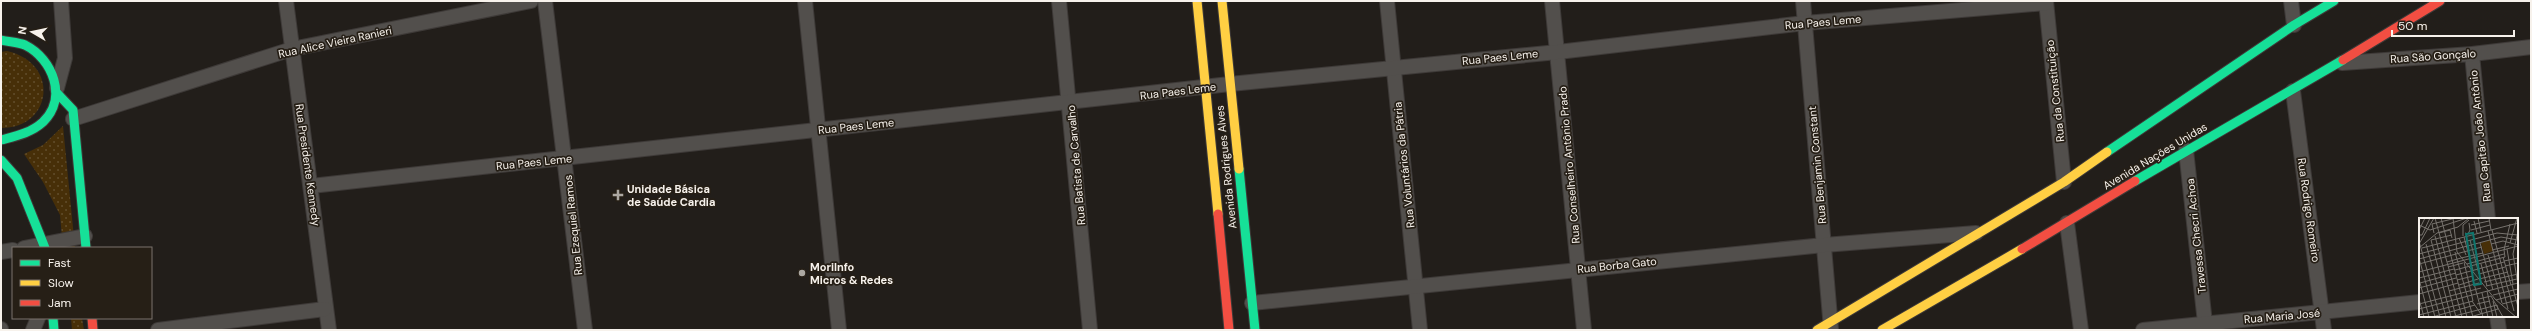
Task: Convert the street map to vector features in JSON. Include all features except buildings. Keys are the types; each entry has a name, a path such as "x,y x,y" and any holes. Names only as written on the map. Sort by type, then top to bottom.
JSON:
{"main road":[{"name":"Avenida Rodrigues Alves","path":"1197,1 1229,330"},
{"name":"Avenida Rodrigues Alves","path":"1222,1 1255,330"},
{"path":"1817,330 1831,326 2064,182 2294,25 2334,1"},
{"name":"Avenida Nações Unidas","path":"1882,330 2067,223 2186,150 2293,91 2427,5 2440,1"},
{"path":"1,40 15,40 40,53 54,76 56,91 53,108 45,122 17,139 1,140"},
{"path":"56,91 73,110 85,242"},
{"path":"1,160 18,178 45,246"},
{"path":"53,319 54,330"},
{"path":"92,319 93,330"}],"street":[{"path":"56,91 60,83 65,58 61,1"},
{"name":"Rua Presidente Kennedy","path":"286,1 311,186 325,309 329,330"},
{"name":"Rua Alice Vieira Ranieri","path":"73,120 292,49 531,1"},
{"name":"Rua Ezequiel Ramos","path":"545,1 566,159 585,330"},
{"path":"805,1 839,330"},
{"name":"Rua Batista de Carvalho","path":"1059,1 1070,104 1090,330"},
{"name":"Rua Voluntários da Pátria","path":"1387,1 1420,330"},
{"name":"Rua Conselheiro Antônio Prado","path":"1552,1 1584,330"},
{"name":"Rua Benjamin Constant","path":"1803,1 1831,326"},
{"path":"2292,1 2294,25"},
{"name":"Rua Paes Leme","path":"311,186 1070,104 1230,84 1558,52 1805,23 2046,2"},
{"name":"Rua da Constituição","path":"2046,2 2064,182"},
{"name":"Rua São Gonçalo","path":"2335,64 2472,54 2531,47"},
{"name":"Rua Capitão João Antônio","path":"2472,54 2488,218"},
{"name":"Rua Rodrigo Romeiro","path":"2293,91 2323,312 2324,330"},
{"name":"Travessa Checri Achoa","path":"2186,150 2205,323"},
{"path":"2067,223 2081,330"},
{"name":"Rua Borba Gato","path":"1252,303 1824,245 1982,232"},
{"path":"34,247 85,242"},
{"path":"1,252 12,250"},
{"path":"2518,292 2531,291"},
{"name":"Rua Maria José","path":"2143,330 2419,302"},
{"path":"158,330 325,309"},
{"path":"2498,317 2499,330"},
{"path":"33,330 38,319"}],"shaded area":[{"path":"7,51 24,58 36,68 42,81 43,94 40,107 31,118 18,125 1,128 1,52"},
{"path":"63,126 75,247 63,247 60,215 43,182 24,154 43,145"},
{"path":"71,319 82,319 84,330 72,330"}],"traffic: fast":[{"path":"2107,152 2294,25 2334,1"},
{"path":"1,40 22,44 35,51 50,69 56,91 55,102 51,112 43,122 28,131 1,140"},
{"path":"2135,181 2343,60"},
{"path":"56,92 73,110 86,247"},
{"path":"1,160 17,178 45,247"},
{"path":"1239,169 1255,330"},
{"path":"53,319 54,330"}],"traffic: slow":[{"path":"1197,1 1218,214"},
{"path":"1222,1 1239,169"},
{"path":"1817,330 2064,182 2107,152"},
{"path":"1882,330 2022,249"}],"traffic: jam":[{"path":"2343,60 2440,1"},
{"path":"2022,249 2135,181"},
{"path":"1218,214 1229,330"},
{"path":"92,319 93,330"}],"place":[{"name":"Unidade Básica de Saúde Cardia","path":"618,195"},
{"name":"MoriInfo Micros & Redes","path":"802,273"}]}
